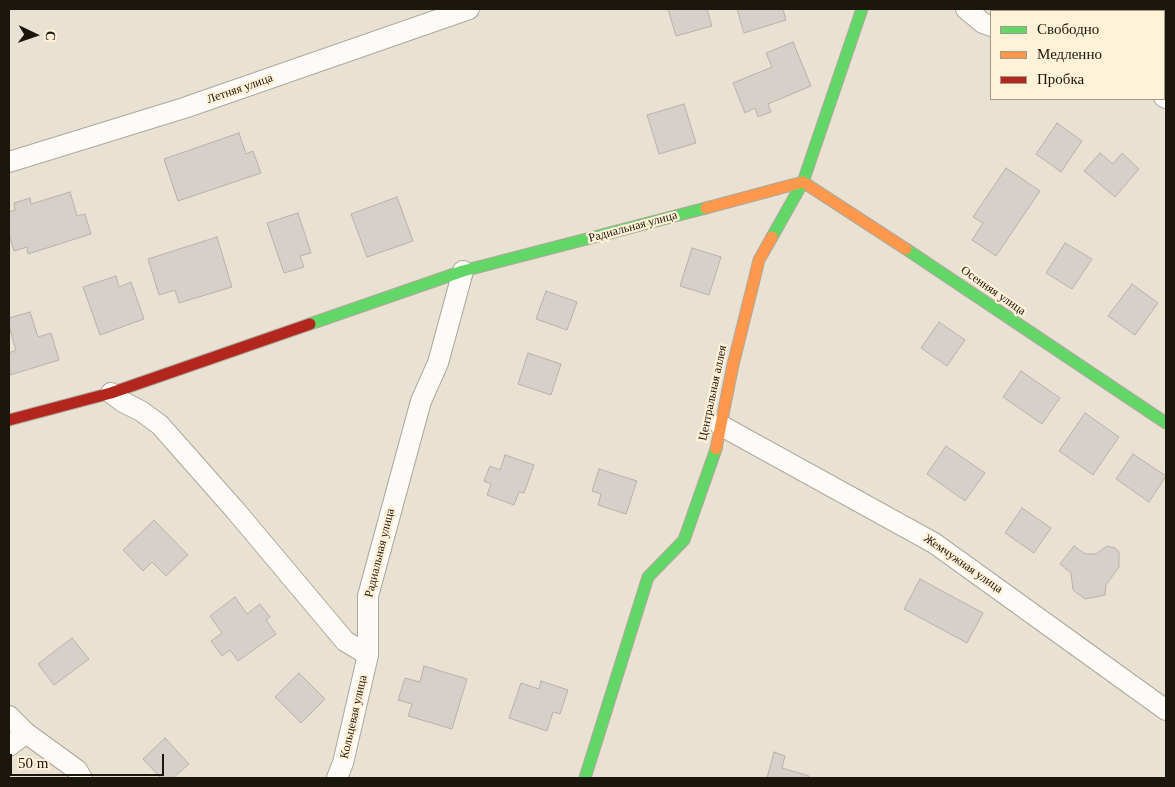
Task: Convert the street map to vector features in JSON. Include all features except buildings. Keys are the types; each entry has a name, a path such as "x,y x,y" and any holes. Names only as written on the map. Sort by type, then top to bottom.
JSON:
{"street":[{"name":"Летняя улица","path":"9,162 184,108 469,9"},
{"name":"Центральная аллея","path":"585,778 648,577 684,540 714,457 733,365 759,260 803,182 862,9"},
{"path":"966,9 983,23 990,26"},
{"name":"Радиальная улица","path":"9,420 111,392 463,271 803,182"},
{"name":"Осенняя улица","path":"803,182 1166,423"},
{"name":"Радиальная улица","path":"368,655 368,596 421,401 438,363 463,271"},
{"path":"111,392 123,402 141,411 160,425 235,510 345,642 368,655"},
{"name":"Жемчужная улица","path":"720,425 934,543 1166,710"},
{"name":"Кольцевая улица","path":"337,778 343,763 368,655"},
{"path":"9,716 26,733 77,770 82,778"},
{"path":"9,746 26,733"}],"traffic: fast":[{"path":"772,237 803,182 862,9"},
{"path":"310,324 463,271 706,208"},
{"path":"906,249 1166,423"},
{"path":"585,778 648,577 684,540 716,449"}],"traffic: slow":[{"path":"706,208 803,182 906,249"},
{"path":"716,449 733,365 759,260 772,237"}],"traffic: jam":[{"path":"9,420 111,393 310,324"}]}
